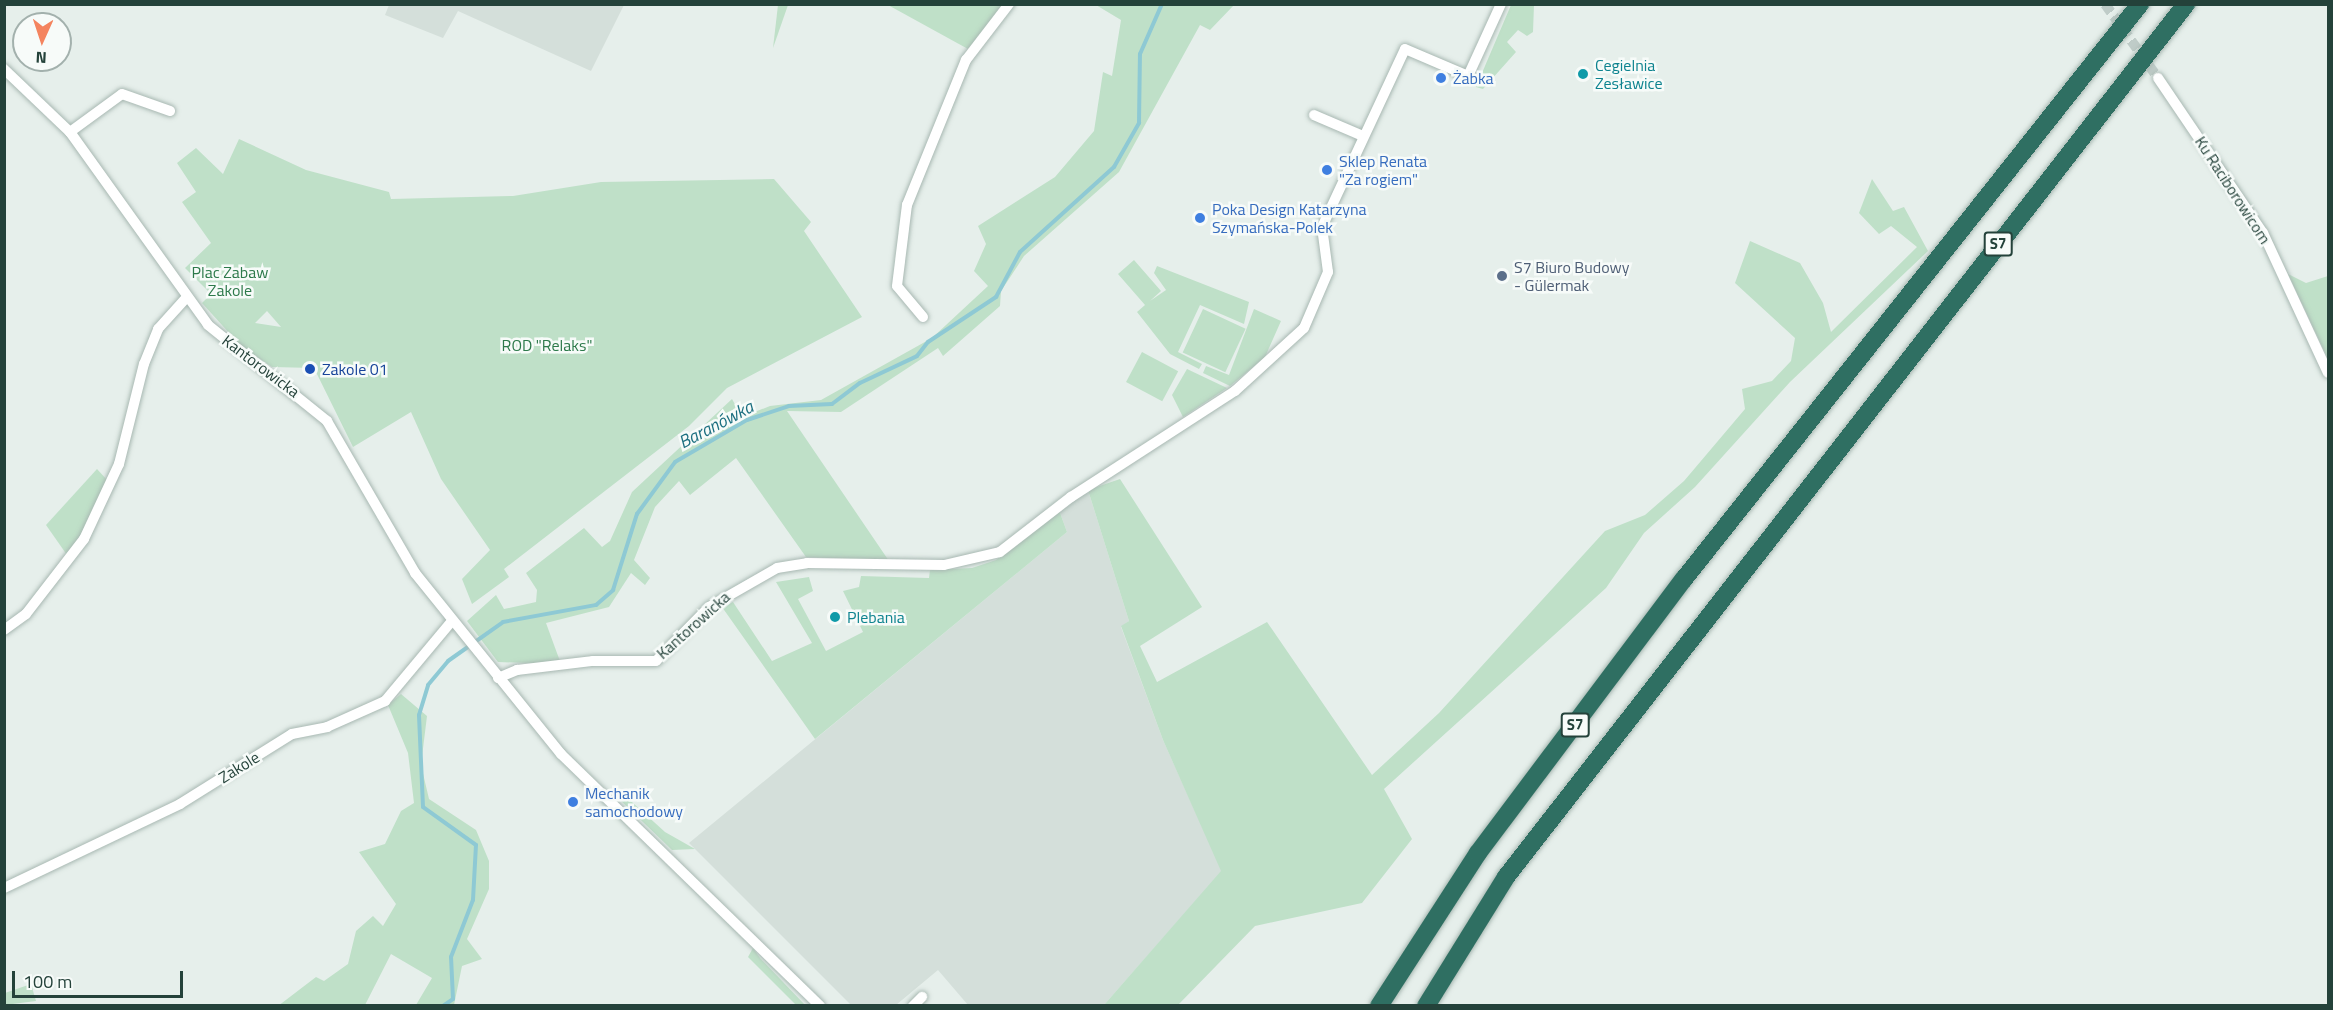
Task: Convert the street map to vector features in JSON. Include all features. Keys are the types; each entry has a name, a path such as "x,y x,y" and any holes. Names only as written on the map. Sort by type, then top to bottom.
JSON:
{"highway":[{"name":"S7","path":"1378,1005 1478,853 1677,588 2140,4"},
{"name":"S7","path":"1426,1005 1513,868 2186,4"}],"street":[{"path":"924,317 896,281 908,205 966,60 1009,4"},
{"path":"1314,115 1363,136 1405,49 1468,76 1501,4"},
{"name":"Kantorowicka","path":"4,69 70,132 186,298 235,349 296,392 327,421 415,573 455,626 561,754 820,1005"},
{"name":"Ku Raciborowicom","path":"2158,78 2263,233 2328,373"},
{"path":"70,132 122,94 170,111"},
{"name":"Kantorowicka","path":"498,678 517,670 593,661 656,661 709,607 777,568 807,563 944,565 992,556 1235,390 1310,319 1328,272 1322,227 1363,136"},
{"path":"4,630 26,614 84,539 119,464 144,364 158,329 186,298"},
{"name":"Zakole","path":"4,888 180,804 292,734 327,727 385,701 455,626"},
{"path":"913,1005 922,997"}],"shaded area":[{"path":"389,4 624,5 591,71 458,11 443,38 385,15"},
{"path":"1088,490 1129,621 1121,627 1163,740 1222,871 1104,1005 968,1005 938,970 896,1005 851,1005 689,843 1067,532 1059,510"}],"green space":[{"path":"778,5 788,5 773,48"},
{"path":"888,5 1004,5 968,49"},
{"path":"1096,5 1234,5 1210,30 1200,25 1119,172 1024,256 1001,291 1000,306 943,356 938,348 841,412 787,411 889,561 806,557 736,458 690,495 679,481 655,507 634,560 650,578 645,585 631,573 609,607 546,623 561,664 498,662 467,621 496,595 504,609 536,602 537,590 526,573 584,528 602,547 610,541 632,492 732,399 742,417 770,406 821,400 932,338 988,286 974,271 986,244 978,226 1055,177 1094,131 1103,72 1112,76 1121,20"},
{"path":"1511,5 1534,5 1533,32 1527,36 1518,30 1507,42 1516,52 1483,89 1476,87"},
{"name":"ROD \"Relaks\"","path":"239,139 306,170 389,192 391,199 513,196 601,182 774,179 811,222 804,231 862,317 727,388 689,426 504,569 509,577 472,604 462,579 490,550 441,479 411,412 353,447 314,368 272,367 241,346 202,303 211,294 185,268 211,243 182,202 196,192 177,163 196,148 223,174","holes":["267,311 281,327 255,323"]},
{"path":"1872,179 1893,211 1904,207 1928,251 1790,382 1695,487 1644,533 1606,588 1384,789 1412,839 1362,903 1255,926 1178,1005 1104,1005 1221,871 1163,740 1121,626 1129,621 1088,490 1120,479 1202,607 1140,646 1157,682 1267,622 1372,775 1439,713 1605,531 1645,515 1684,481 1745,409 1742,389 1772,381 1791,361 1795,338 1735,283 1750,241 1800,263 1823,303 1831,332 1917,247 1891,226 1879,234 1859,213"},
{"path":"1134,260 1161,291 1150,301 1166,290 1154,273 1157,266 1249,302 1244,324 1200,305 1178,352 1202,364 1199,369 1170,354 1137,312 1145,305 1118,274"},
{"path":"2288,274 2306,283 2328,276 2328,359"},
{"path":"1203,309 1246,329 1225,372 1183,353"},
{"path":"1254,309 1281,321 1265,357 1230,386 1203,373 1206,366 1229,375"},
{"path":"1142,352 1178,371 1162,401 1126,382"},
{"path":"1187,369 1227,388 1183,417 1172,395"},
{"path":"97,469 108,481 88,527 67,555 46,525"},
{"path":"1059,510 1067,532 815,739 722,607 733,602 772,661 812,643 776,582 809,577 813,591 798,599 826,651 863,632 843,591 859,587 861,576 929,578 930,570 972,568 996,560"},
{"path":"401,694 427,716 421,765 429,799 476,830 489,861 489,889 467,939 482,959 462,966 454,1005 416,1005 432,978 391,954 365,1005 278,1006 316,977 324,981 348,964 356,931 373,916 383,926 396,904 359,852 385,844 401,811 414,803 408,753 388,705"},
{"path":"622,793 665,832 695,849 672,850 618,798"},
{"path":"753,948 805,1005 796,1005 748,957"},
{"path":"31,984 36,1001 5,1005 5,993"}],"waterway":[{"name":"Baranówka","path":"443,1006 453,999 451,957 473,900 476,845 423,807 419,715 428,685 448,661 503,622 596,605 613,590 637,514 675,462 747,420 789,406 832,404 860,383 917,356 928,342 996,297 1020,252 1114,167 1139,123 1140,54 1162,4"}],"tunnel":[{"path":"2105,4 2158,78"}],"place":[{"name":"Cegielnia Zesławice","path":"1583,74"},
{"name":"Żabka","path":"1441,78"},
{"name":"Sklep Renata \"Za rogiem\"","path":"1327,170"},
{"name":"Poka Design Katarzyna Szymańska-Polek","path":"1200,218"},
{"name":"S7 Biuro Budowy - Gülermak","path":"1502,276"},
{"name":"Zakole 01","path":"310,369"},
{"name":"Plebania","path":"835,617"},
{"name":"Mechanik samochodowy","path":"573,802"}],"park label":[{"name":"Plac Zabaw Zakole","path":"230,281"}]}
